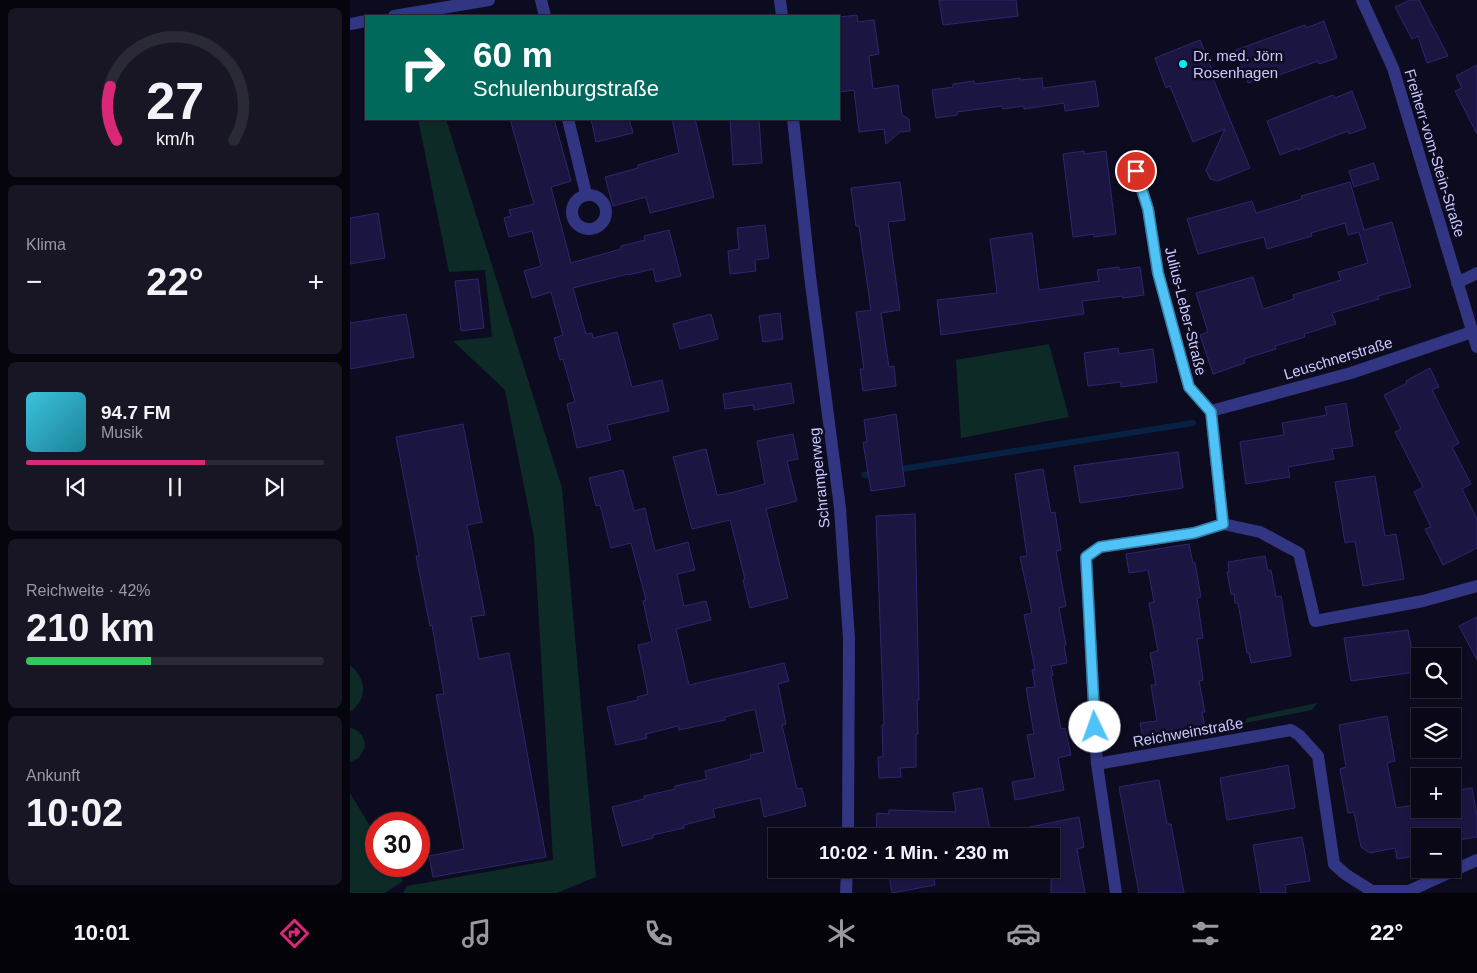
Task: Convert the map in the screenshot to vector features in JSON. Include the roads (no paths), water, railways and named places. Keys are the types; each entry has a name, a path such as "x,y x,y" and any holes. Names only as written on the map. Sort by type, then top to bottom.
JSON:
{"street":[{"path":"400,15 489,0"},
{"path":"541,0 545,15"},
{"path":"780,0 782,15"},
{"name":"Freiherr-vom-Stein-Straße","path":"1362,0 1393,68 1477,347"},
{"path":"350,24 365,21"},
{"path":"568,120 586,194"},
{"name":"Schramperweg","path":"793,120 810,276 840,508 849,639 848,828"},
{"name":"Julius-Leber-Straße","path":"1136,171 1148,209 1158,273 1189,387 1211,412"},
{"path":"1457,283 1477,273"},
{"name":"Leuschnerstraße","path":"1211,412 1351,373 1472,332"},
{"path":"1211,412 1223,524"},
{"path":"1116,893 1097,764 1086,557 1100,547 1194,533 1223,524 1260,532 1299,552 1315,621 1423,601 1477,586"},
{"name":"Reichweinstraße","path":"1097,764 1290,730 1295,732 1318,756 1334,864 1345,874 1372,891 1409,892 1477,860"},
{"path":"846,893 847,878"}],"waterway":[{"path":"895,470 1193,423"},
{"path":"864,475 876,473"}],"place":[{"name":"Dr. med. Jörn Rosenhagen","path":"1183,64"}]}
